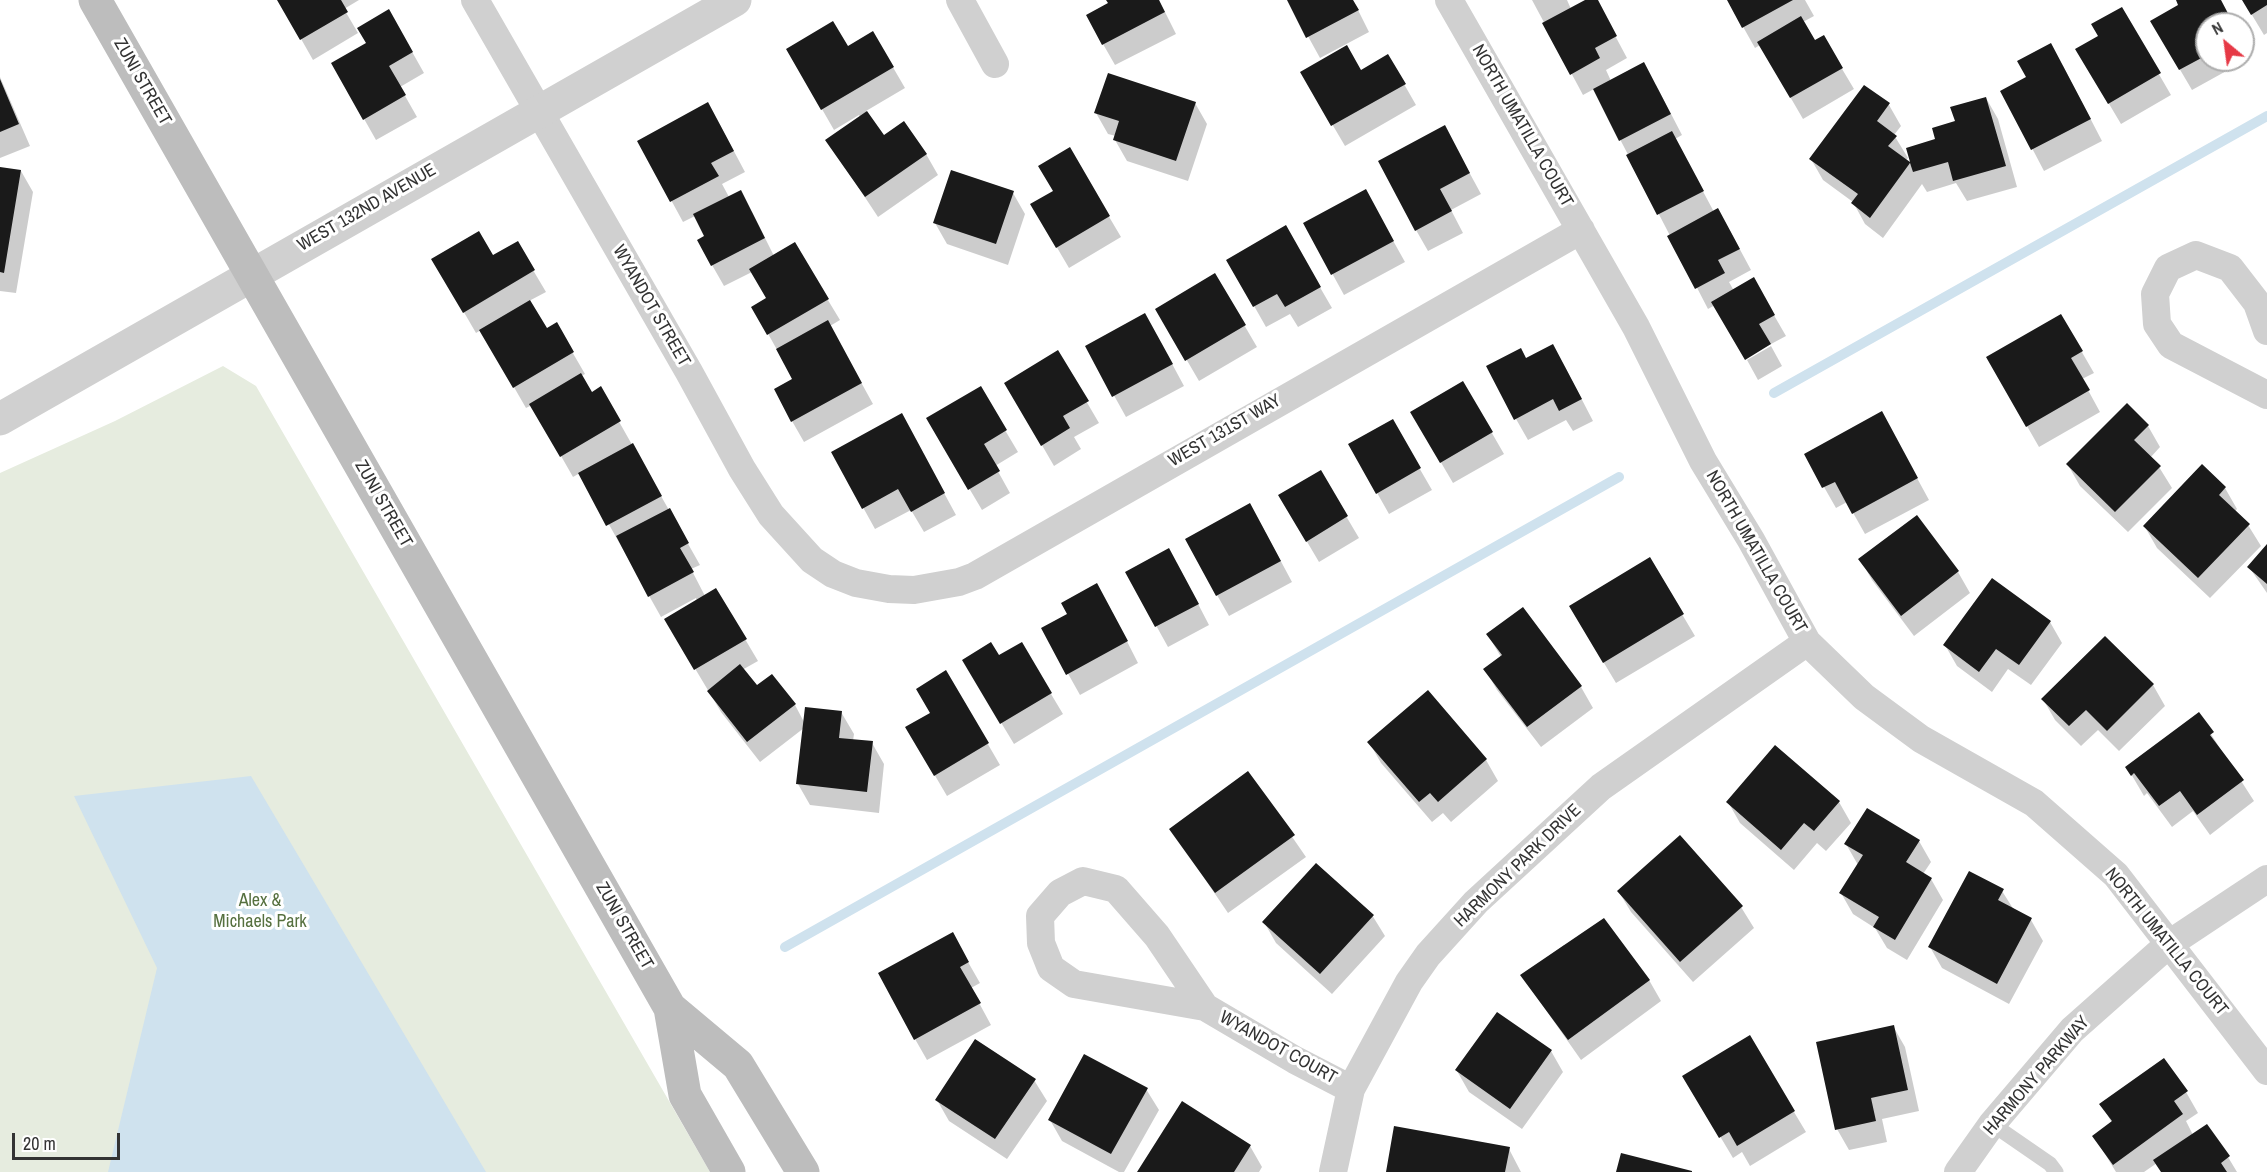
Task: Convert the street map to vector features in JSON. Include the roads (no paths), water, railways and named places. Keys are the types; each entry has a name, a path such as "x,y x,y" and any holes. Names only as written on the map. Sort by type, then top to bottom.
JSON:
{"main road":[{"name":"ZUNI STREET","path":"95,0 670,1008 685,1095 729,1172"},
{"name":"ZUNI STREET","path":"670,1008 738,1065 804,1172"}],"street":[{"name":"WYANDOT STREET","path":"475,0 742,469 771,515 812,560 833,574 856,583"},
{"name":"WEST 132ND AVENUE","path":"0,419 735,0"},
{"path":"960,0 995,64"},
{"name":"NORTH UMATILLA COURT","path":"1449,0 1636,327 1703,461 1751,540 1807,642 1864,697 1921,739 2034,803 2116,875 2267,1071"},
{"name":"WEST 131ST WAY","path":"856,583 889,590 914,590 959,582 975,576 1581,230"},
{"path":"2267,331 2257,303 2230,268 2196,255 2168,268 2155,294 2157,324 2171,345 2267,396"},
{"name":"HARMONY PARK DRIVE","path":"1333,1172 1351,1089 1409,982 1428,955 1476,902 1601,787 1807,642"},
{"name":"HARMONY PARKWAY","path":"1958,1172 1992,1124 2072,1030 2169,944 2267,879"},
{"name":"WYANDOT COURT","path":"1205,1007 1157,936 1116,890 1083,881 1060,893 1040,916 1041,943 1051,968 1074,984 1205,1007 1351,1089"}],"lane":[{"path":"1992,1124 2050,1164 2056,1172"}],"water":[{"path":"251,776 486,1172 108,1172 157,968 74,796"}],"waterway":[{"path":"1774,393 2267,116"},
{"path":"785,947 1619,477"}],"park label":[{"name":"Alex & Michaels Park","path":"260,911"}]}
